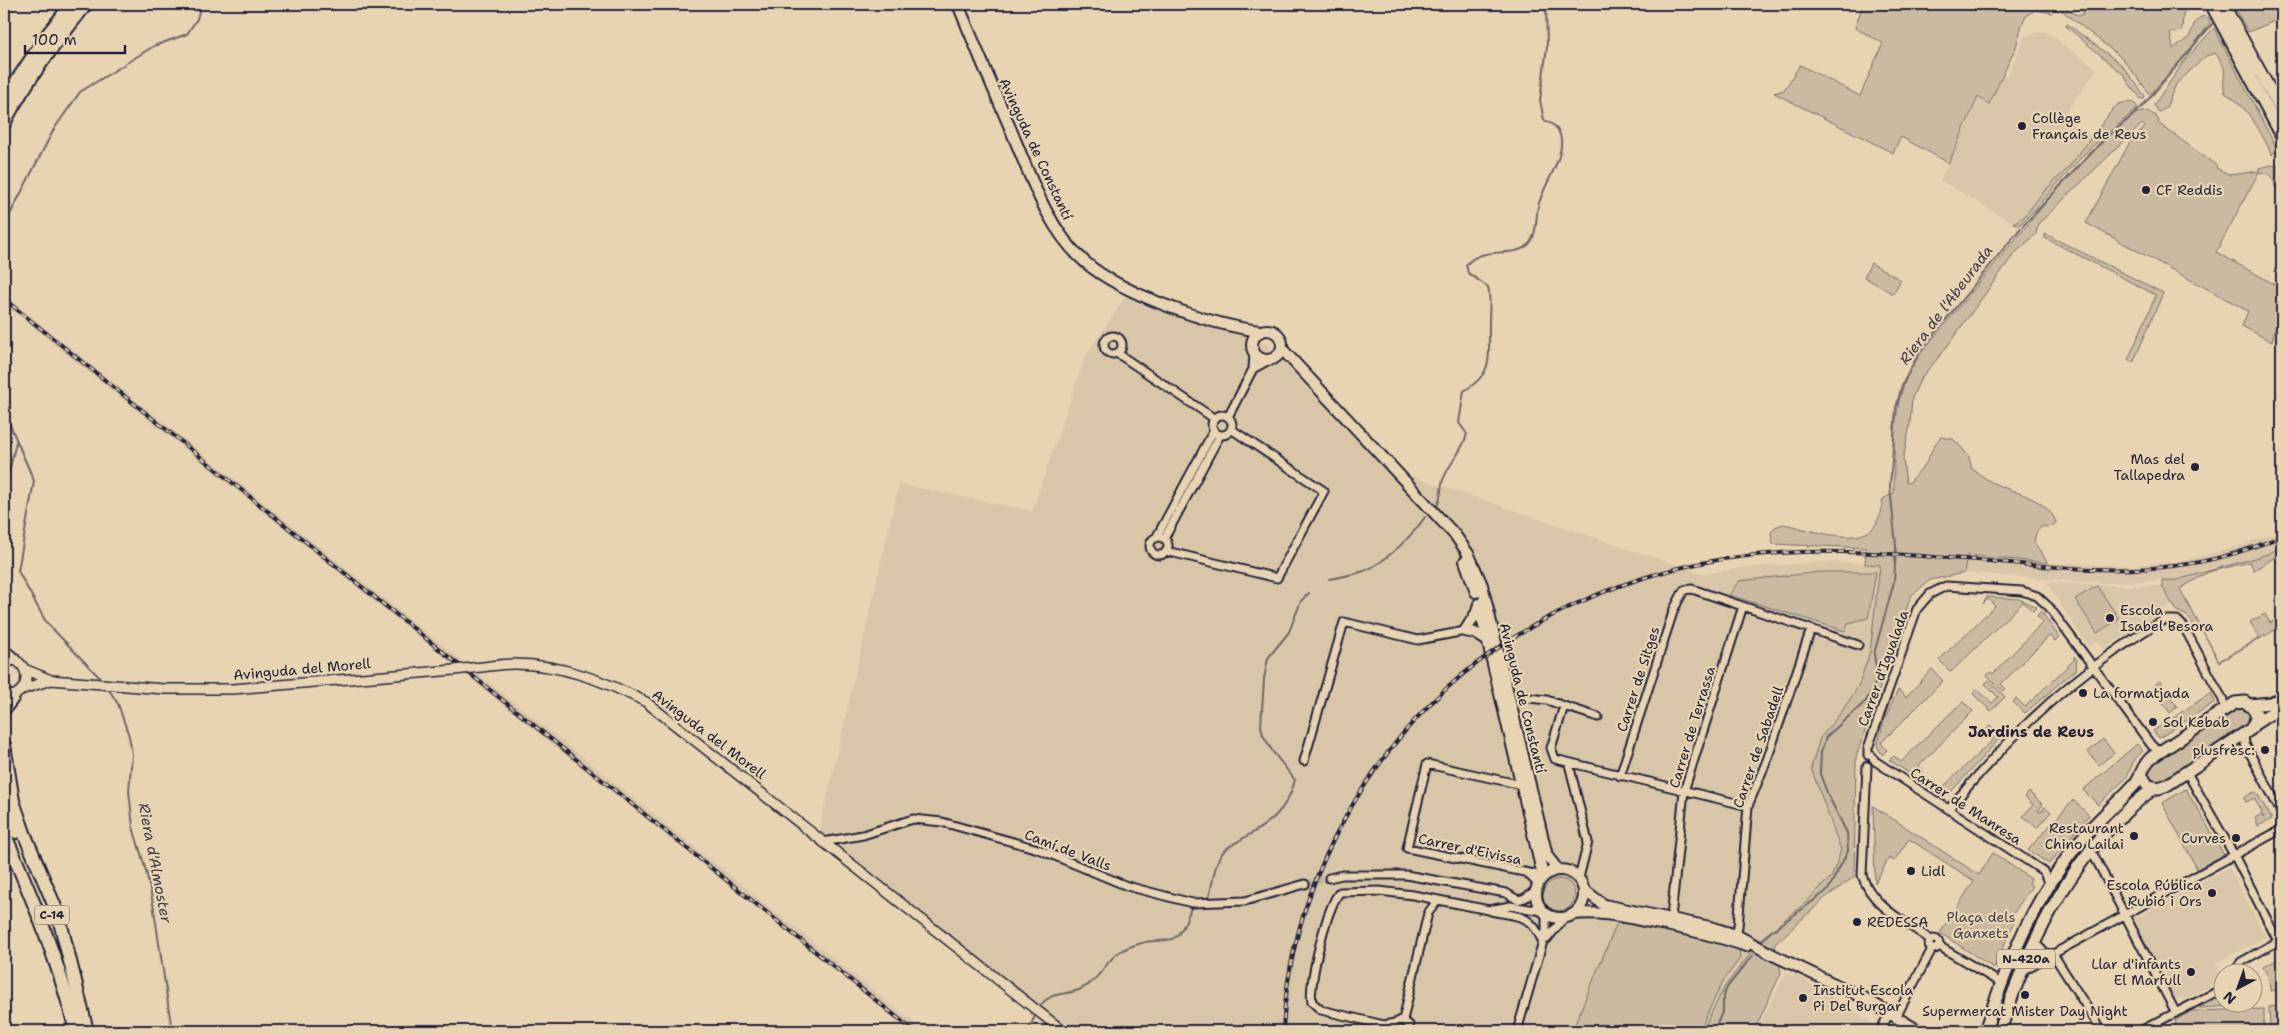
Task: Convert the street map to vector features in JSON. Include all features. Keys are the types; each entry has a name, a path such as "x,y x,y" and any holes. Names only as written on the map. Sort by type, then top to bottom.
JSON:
{"highway":[{"path":"4,100 48,34 72,4"},
{"path":"4,123 16,99 47,54 86,4"},
{"path":"4,709 13,695"},
{"path":"4,746 13,801 24,833 58,914 71,987"},
{"name":"C-14","path":"4,804 53,916 71,987 76,1031"},
{"name":"C-14","path":"4,832 71,987 87,1031"},
{"path":"4,847 71,987"}],"main road":[{"name":"Avinguda de Constantí","path":"958,4 1036,188 1051,220 1073,250 1100,274 1126,289 1236,328 1260,331"},
{"path":"2211,4 2282,136"},
{"path":"2223,4 2282,112"},
{"path":"1236,328 1252,341 1254,352 1263,360 1272,359 1297,366"},
{"path":"1252,341 1260,331 1269,330 1275,332 1282,340 1282,349 1297,366 1328,397 1452,532 1468,567 1486,624 1488,641 1524,785 1543,842"},
{"path":"1272,359 1282,349"},
{"name":"Avinguda de Constantí","path":"1452,532 1477,571 1516,724 1543,842 1548,859 1558,870"},
{"path":"1477,571 1486,624 1503,689 1510,702"},
{"path":"1465,631 1477,612 1479,603"},
{"path":"1465,631 1486,624"},
{"path":"1465,631 1475,633 1488,641"},
{"path":"2227,705 2240,702 2250,705 2263,704 2282,698"},
{"name":"N-420a","path":"1985,1031 2001,983 2024,929 2049,884 2079,842 2133,786 2141,774 2143,766 2155,751 2227,705"},
{"path":"2250,705 2255,712 2256,723"},
{"name":"N-420a","path":"2000,1031 2021,971 2034,942 2058,897 2091,850 2136,803 2154,788 2163,787 2186,771 2242,739 2256,723 2282,709"},
{"path":"1516,724 1517,748 1540,882 1537,901 1543,911 1555,918 1609,910 1671,918 1736,935 1895,1014 1925,1031"},
{"path":"2141,774 2145,783 2154,788"},
{"path":"1540,882 1558,870 1567,871 1578,878 1584,890 1609,910 1731,941 1773,955"},
{"path":"1569,916 1582,903 1584,890"},
{"path":"1678,928 1732,939 1736,935"},
{"path":"1895,1014 1919,1031"}],"street":[{"path":"1228,417 1253,369 1254,352"},
{"path":"1117,353 1215,419"},
{"path":"1253,369 1272,359"},
{"path":"1217,433 1213,424 1220,415 1228,417 1232,422 1232,429"},
{"path":"1217,433 1226,434 1232,429"},
{"path":"1217,433 1151,545 1152,551 1159,555 1166,551 1277,578 1324,491 1232,429"},
{"path":"1164,539 1217,433"},
{"path":"1156,538 1164,539 1168,544 1166,551"},
{"name":"Carrer d'Igualada","path":"1868,756 1868,748 1917,609 1930,594 1946,586 2022,591 2037,596 2049,607 2092,667"},
{"name":"Carrer de Sitges","path":"1620,776 1674,609 1684,590 1692,589 1743,606"},
{"path":"1743,606 1858,645"},
{"name":"Carrer de Terrassa","path":"1671,918 1684,791 1743,606"},
{"path":"1949,809 2013,735 2092,667 2160,622 2171,619 2177,620 2184,627 2227,705"},
{"path":"1304,762 1344,622 1418,640 1465,631"},
{"name":"Carrer de Sabadell","path":"1736,935 1748,806 1766,760 1811,629"},
{"path":"7,657 24,669 26,680 13,695"},
{"name":"Avinguda del Morell","path":"24,669 52,680 101,685 164,689 233,689 514,664 575,673 619,688 646,702 681,729 1063,1031"},
{"path":"2092,667 2155,751"},
{"name":"Avinguda del Morell","path":"13,695 52,680"},
{"path":"1520,697 1547,700 1598,717"},
{"path":"1564,706 1551,751 1555,759 1569,764 1748,806"},
{"path":"2242,739 2282,814"},
{"path":"1867,766 1873,766 1874,757 1868,756 1864,759 1867,766 1862,875 1866,888 1873,898 1931,940 1929,945 2001,983"},
{"name":"Carrer de Manresa","path":"1875,761 2043,871"},
{"name":"Carrer d'Eivissa","path":"1524,785 1428,764 1407,848 1534,874 1540,882"},
{"path":"1569,764 1588,842 1578,878"},
{"path":"2186,771 2280,940 2240,962"},
{"name":"Camí de Valls","path":"823,842 863,835 913,818 942,822 1038,849 1127,886 1192,903 1245,900 1305,884"},
{"path":"2021,971 2282,829"},
{"path":"2091,850 2176,1013"},
{"path":"2049,884 2043,871 2060,868"},
{"path":"1329,878 1342,875 1406,874 1506,893 1514,899 1520,900 1540,882"},
{"path":"1403,1020 1384,1025 1322,1010 1312,1002 1312,986 1324,929 1334,899 1343,891 1379,891 1425,897 1526,918 1535,926 1542,944"},
{"path":"1496,891 1516,903 1543,911"},
{"path":"1403,1020 1428,913 1425,897"},
{"path":"1428,913 1438,900"},
{"path":"1488,910 1510,906 1543,911"},
{"path":"1517,1031 1546,931 1543,911"},
{"path":"1542,944 1549,934 1569,916"},
{"path":"2034,942 2045,953 2053,954"},
{"path":"1880,1031 1895,1014 1935,947"},
{"path":"2053,954 2102,1031"},
{"path":"2145,1030 2214,993"},
{"path":"1403,1020 1409,1025 1410,1031"},
{"path":"1392,1031 1395,1023"}],"shaded area":[{"name":"Collège Français de Reus","path":"2045,31 2097,69 2063,116 2092,137 2069,167 2043,192 2024,217 2013,223 1940,180 1979,97 1989,103 2003,75 2007,77 2025,36"},
{"path":"4,295 924,1031 910,1031 4,304"},
{"path":"1126,296 1267,344 1382,466 1703,574 1748,567 1822,562 1880,564 1870,652 1858,687 1840,714 1820,738 1823,805 1841,851 1832,876 1804,904 1763,937 1725,986 1702,1031 1071,1031 819,832 899,484 1032,511 1085,357"},
{"path":"2282,530 2282,545 2265,555 2177,579 2106,583 1964,573 1967,555 2048,563 2130,566 2188,560 2239,546"},
{"name":"Escola Isabel Besora","path":"2046,582 2162,586 2173,604 2104,649 2098,641 2089,647"},
{"name":"Escola Pública Rubió i Ors","path":"2229,867 2266,937 2218,962 2214,962 2214,984 2184,1000 2182,997 2173,1000 2161,977 2163,976 2133,919"},
{"name":"Institut Escola Pi Del Burgar","path":"1786,973 1793,977 1794,973 1877,1027 1874,1031 1756,1031"}],"green space":[{"path":"1863,4 2042,4 2052,13 2035,10 2027,15 2022,24 2016,47 1989,104 1978,97 1949,163 1901,137 1893,153 1774,93 1784,90 1800,65 1860,96 1883,43 1855,28"},
{"path":"2061,4 2077,15 2082,15 2088,4 2199,4 2195,8 2186,10 2183,14 2182,30 2176,33 2170,32 2173,49 2187,39 2197,20 2204,16 2210,19 2210,23 2187,54 2150,94 2122,58 2060,9"},
{"path":"2233,4 2282,4 2282,18 2248,32"},
{"path":"2067,24 2122,65 2145,96 2144,99 2141,99 2125,76 2066,26"},
{"path":"2214,28 2276,147 2272,155 2247,112 2225,93 2223,65 2215,53 2206,56 2176,84 2166,108 2159,112 2154,105 2185,60"},
{"path":"2134,103 2138,108 2090,148 2023,222 2018,225 2013,223 2024,217 2043,192 2069,167 2113,109 2119,104"},
{"path":"2147,111 2156,116 2159,121 2158,123 2217,166 2216,168 2230,175 2259,171 2259,168 2271,165 2282,170 2282,236 2280,256 2282,299 2272,342 2242,326 2248,311 2086,223 2129,144 2145,127 2142,124 2038,224 2036,234 2014,254 1943,352 1921,378 1912,398 1910,425 1903,460 1906,483 1910,482 1926,463 1935,444 1941,437 1953,439 1969,457 1972,469 1995,484 2030,498 2047,508 2056,523 2054,526 2041,527 2036,533 2034,542 2048,563 1967,555 1964,573 1930,580 1911,596 1856,757 1854,877 1825,898 1775,944 1781,973 1754,1031 1702,1031 1725,986 1763,937 1804,904 1832,876 1841,850 1811,768 1820,738 1840,714 1858,687 1870,652 1880,565 1865,564 1866,548 1773,544 1771,533 1775,527 1783,524 1830,535 1843,536 1855,536 1873,528 1879,518 1883,499 1894,493 1894,438 1897,410 1906,380 1921,353 2053,194 2110,135 2137,113","holes":["2259,172 2271,175 2275,187 2279,190 2277,238 2281,288 2216,252"]},
{"path":"2045,234 2163,293 2133,363 2128,360 2156,295 2045,238"},
{"path":"1871,263 1901,280 1893,294 1864,277"},
{"path":"2282,547 2282,553 2254,570 2250,562 2208,572 2180,589 2219,661 2260,638 2250,622 2265,614 2270,623 2282,616 2282,626 2219,662 2200,626 2195,628 2189,617 2177,611 2162,586 2162,580 2177,580 2265,555"},
{"path":"1821,572 1876,572 1868,618 1848,623 1845,631 1729,595 1739,581"},
{"path":"2097,586 2119,619 2097,633 2075,599"},
{"path":"1987,597 2019,599 2037,607 2033,611 2023,602 1951,672 1939,660 1995,606 1988,599 1983,604"},
{"path":"2041,611 2059,637 2055,641 2049,636 2001,684 2005,688 2003,691 1987,675 1991,672 1993,674 2043,622 2037,616"},
{"path":"2074,656 2077,660 2075,670 2025,713 2013,702 2016,698 2025,707 2074,660"},
{"path":"1932,669 1943,681 1881,743 1887,750 1882,755 1877,746 1884,721 1898,690 1906,697"},
{"path":"1989,680 2005,697 1991,711 1973,694 1977,689 1992,703 1998,697 1985,684"},
{"path":"2160,681 2177,707 2170,713 2152,687"},
{"path":"2211,693 2215,702 2159,738 2153,731"},
{"path":"1963,701 1973,711 1919,766 1924,771 1920,775 1923,778 1920,780 1889,760 1894,756 1901,762"},
{"path":"2244,707 2252,717 2250,725 2159,784 2149,780 2147,767 2236,708"},
{"path":"1990,725 2001,737 1949,794 1941,794 1928,786 1933,781 1941,789 1994,739 1986,730"},
{"path":"2103,739 2114,753 2099,765 2088,752"},
{"path":"2137,744 2143,751 2135,759 2126,778 2098,805 2083,790"},
{"path":"2186,789 2224,855 2197,869 2162,803"},
{"path":"2029,792 2043,805 2038,811 2041,812 2045,807 2051,812 2037,828 2023,816 2033,805 2025,797"},
{"path":"2254,792 2257,793 2272,819 2258,826 2255,818 2260,815 2264,818 2262,812 2254,798 2246,802 2244,798"},
{"path":"2073,800 2089,815 2049,864 2028,850"},
{"name":"Plaça dels Ganxets","path":"1873,806 1979,875 1993,853 2031,879 2029,883 2032,886 2010,918 2014,922 1994,968 1940,933 1974,881 1909,839 1894,861 1889,858 1875,883"},
{"path":"2064,870 2068,874 2045,911 2036,930 2010,990 1995,1031 1989,1031 2022,943"},
{"path":"1559,879 1565,880 1570,884 1574,889 1574,901 1570,906 1565,910 1559,911 1553,910 1548,906 1544,901 1543,895 1544,889 1548,884 1553,880"},
{"path":"1617,923 1679,933 1739,949 1740,958 1722,983 1699,1031 1572,1031"},
{"path":"2282,957 2282,989 2270,991 2269,978 2264,966"},
{"path":"2214,999 2214,1007 2199,1008"},
{"path":"2282,1005 2282,1031 2270,1031 2269,1007"},
{"path":"2192,1011 2264,1012 2264,1031 2177,1031 2175,1020"}],"waterway":[{"path":"4,226 54,129 80,92 154,46 187,34 197,19 201,4"},
{"path":"1437,506 1443,480 1467,434 1459,423 1464,391 1474,384 1486,370 1489,354 1490,300 1488,287 1468,273 1466,265 1481,255 1515,251 1529,244 1535,231 1540,199 1560,152 1561,143 1558,129 1544,120 1540,100 1547,47 1546,4"},
{"name":"Riera de l'Abeurada","path":"1761,942 1768,934 1828,890 1848,851 1847,833 1820,774 1821,752 1826,737 1866,701 1878,678 1874,654 1894,582 1896,546 1890,487 1896,408 1902,385 1920,351 2020,229 2103,140 2141,108 2212,24"},
{"name":"Riera d'Almoster","path":"4,411 34,481 18,571 46,622 102,680"},
{"path":"4,494 16,442"},
{"path":"1329,579 1360,572 1381,562 1406,540 1425,517"},
{"path":"1204,899 1209,897 1216,867 1223,852 1276,816 1292,791 1295,780 1273,752 1263,735 1261,726 1264,679 1268,658 1289,632 1301,601 1309,593"},
{"name":"Riera d'Almoster","path":"108,688 118,704 129,736 132,754 129,791 133,827 153,903 172,1031"},
{"path":"1040,1006 1054,995 1075,991 1087,986 1114,956 1122,950 1144,942 1174,938 1182,928 1191,908"},
{"name":"Riera de l'Abeurada","path":"1714,1031 1723,1010 1723,996 1728,986 1753,955"},
{"path":"1028,1031 1035,1016"}],"tunnel":[{"path":"1305,884 1329,878"}],"railway":[{"path":"4,299 914,1031"},
{"path":"1283,1031 1287,990 1304,912 1318,874 1335,838 1354,802 1376,768 1401,736 1438,697 1479,662 1524,631 1572,606 1622,585 1674,569 1727,559 1780,553 1872,553 2068,568 2120,569 2173,566 2201,562 2242,551 2282,536"}],"place":[{"name":"Collège Français de Reus","path":"2022,126"},
{"name":"CF Reddis","path":"2146,190"},
{"name":"Mas del Tallapedra","path":"2195,467"},
{"name":"Escola Isabel Besora","path":"2110,618"},
{"name":"La formatjada","path":"2083,693"},
{"name":"Sol Kebab","path":"2153,722"},
{"name":"plusfrèsc:","path":"2265,750"},
{"name":"Restaurant Chino Lailai","path":"2134,836"},
{"name":"Curves","path":"2236,838"},
{"name":"Lidl","path":"1911,871"},
{"name":"Escola Pública Rubió i Ors","path":"2212,893"},
{"name":"REDESSA","path":"1857,922"},
{"name":"Llar d'infants El Marfull","path":"2191,972"},
{"name":"Supermercat Mister Day Night","path":"2025,995"},
{"name":"Institut Escola Pi Del Burgar","path":"1803,998"}],"district":[{"name":"Jardins de Reus","path":"2031,732"}]}
